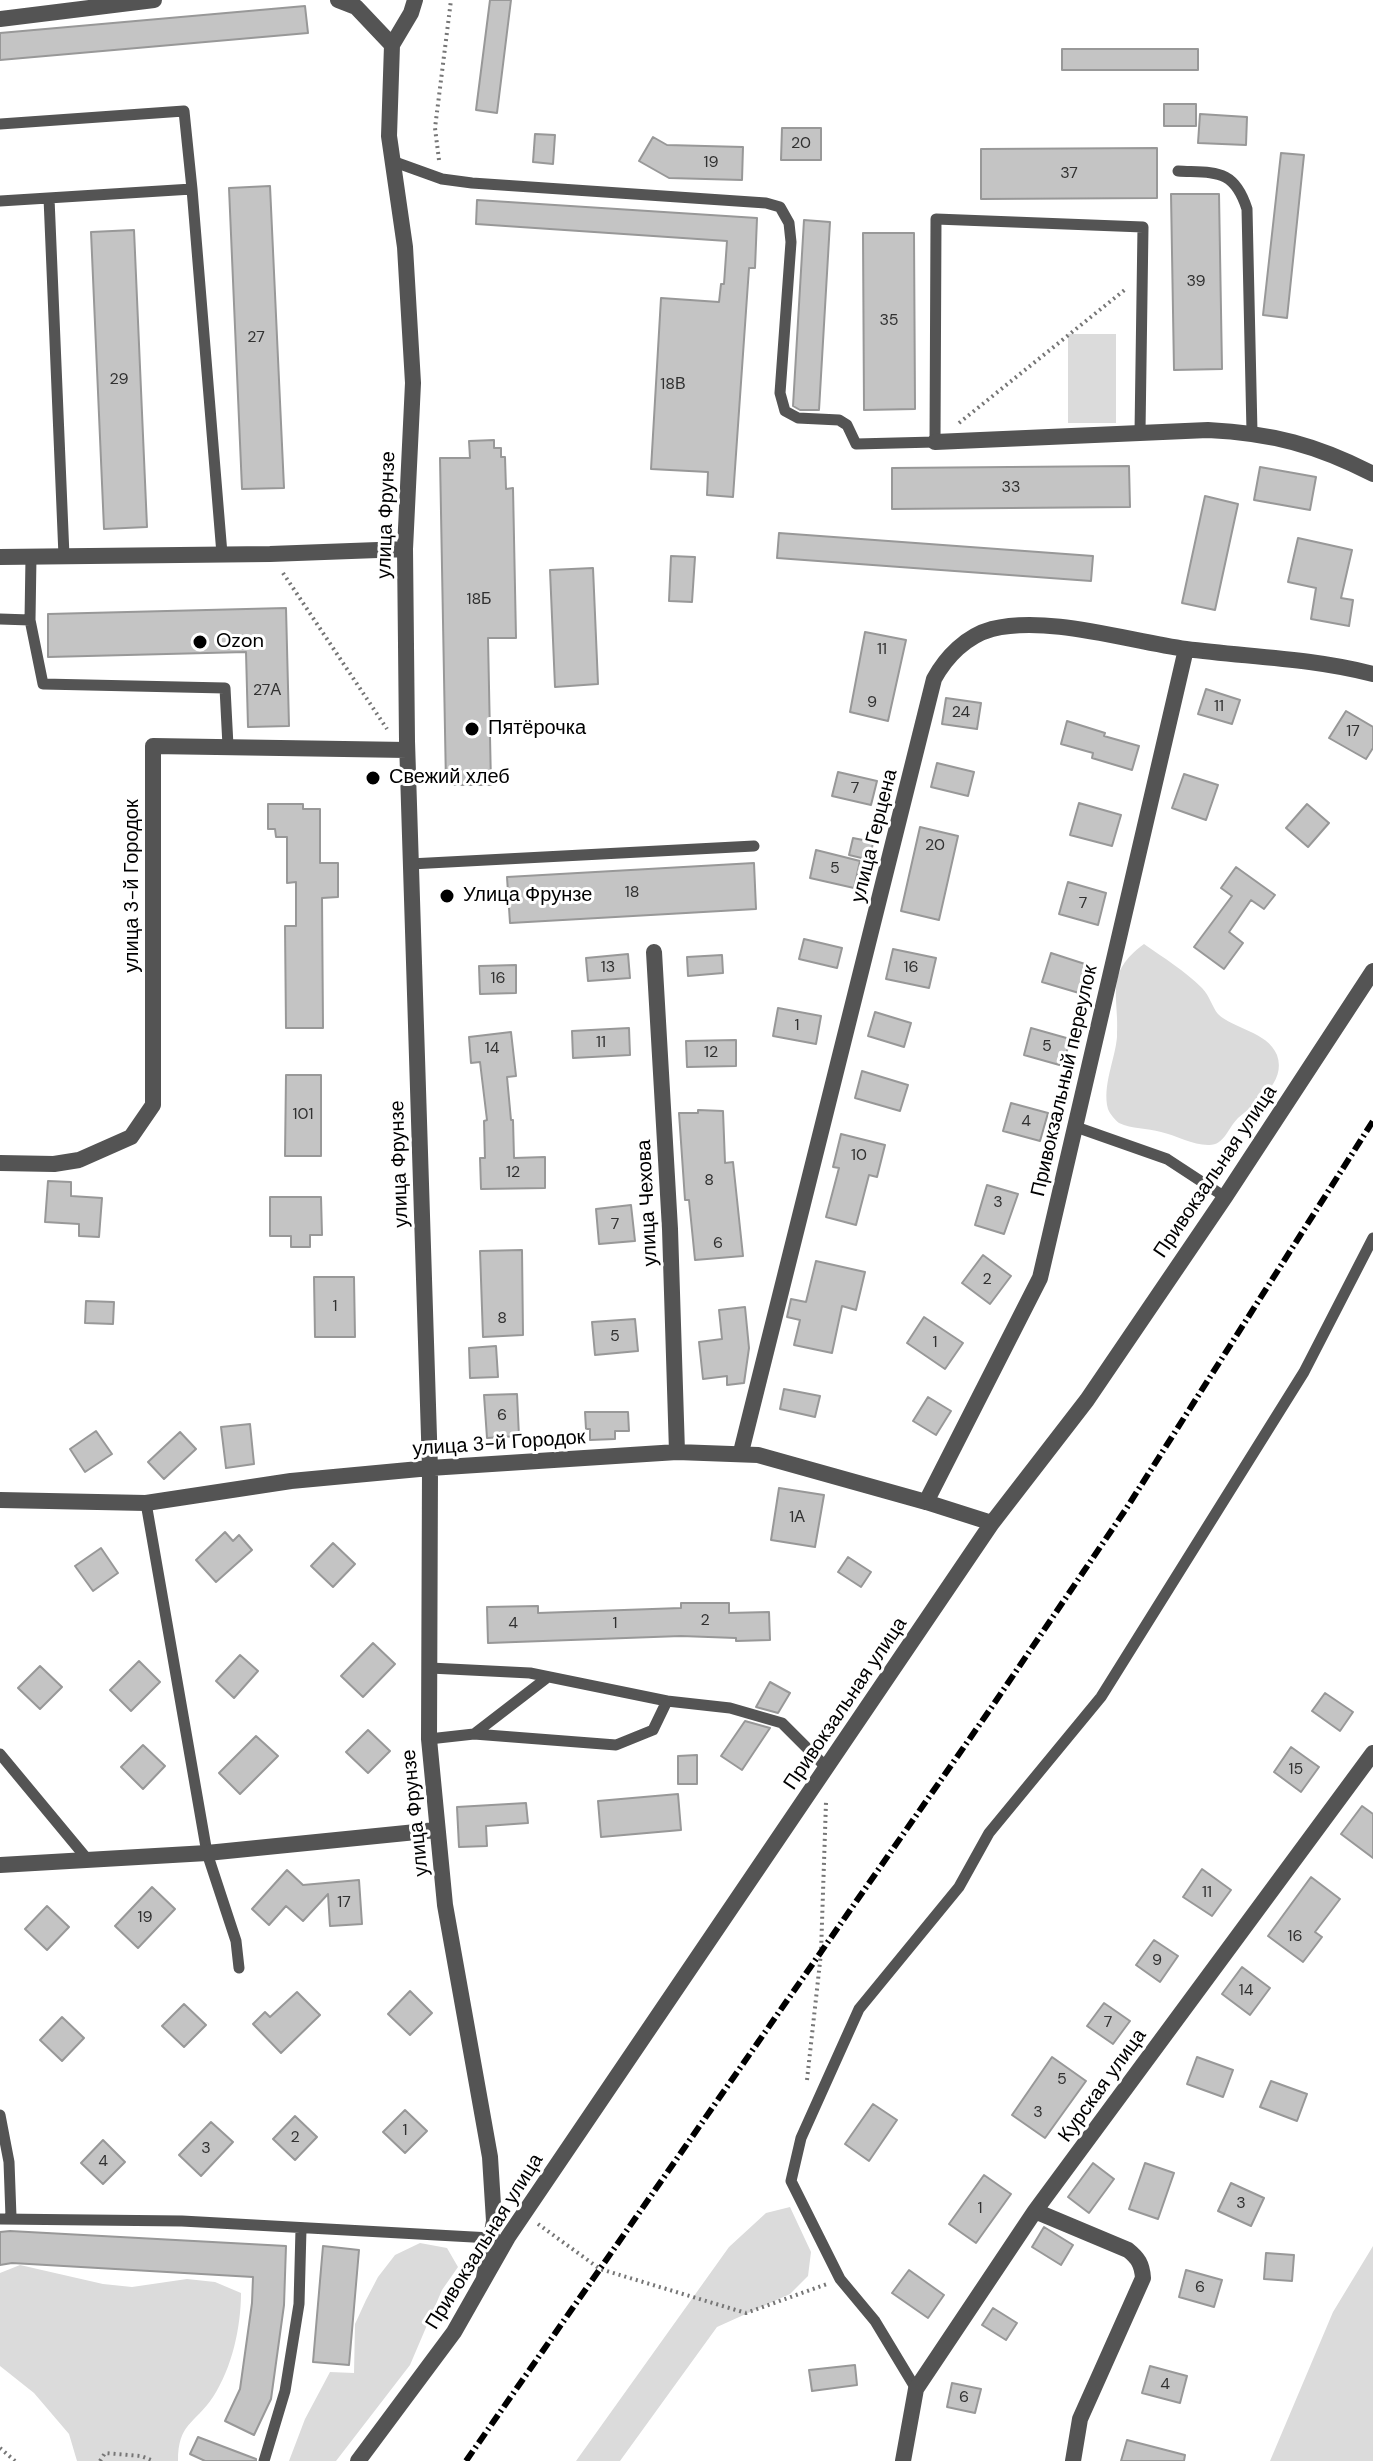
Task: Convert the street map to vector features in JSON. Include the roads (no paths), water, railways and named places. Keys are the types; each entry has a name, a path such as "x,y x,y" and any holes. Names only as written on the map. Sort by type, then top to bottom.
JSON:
{"street":[{"path":"0,19 154,0"},
{"path":"338,0 356,7 392,45 415,0"},
{"name":"улица Фрунзе","path":"392,45 389,136 405,247 413,383 405,549 401,745 410,864 430,1468 429,1739 445,1905 490,2157 494,2221 484,2278"},
{"path":"935,442 1140,432 1252,432 1332,453 1373,474"},
{"path":"0,557 405,549"},
{"name":"улица Герцена","path":"741,1452 934,679 944,661 959,647 988,630 1014,625 1042,625 1186,649 1336,664 1373,674"},
{"name":"Привокзальный переулок","path":"926,1502 1040,1278 1186,649"},
{"name":"улица 3-й Городок","path":"0,1163 54,1164 79,1160 131,1137 153,1105 153,746 401,745"},
{"name":"улица Чехова","path":"654,952 670,1229 677,1452"},
{"name":"Привокзальная улица","path":"358,2461 454,2332 508,2237 992,1523 1087,1400 1373,971"},
{"name":"улица 3-й Городок","path":"0,1500 146,1503 291,1481 430,1468 677,1452 741,1452 992,1523"},
{"name":"Курская улица","path":"903,2461 916,2389 1035,2211 1373,1753"},
{"path":"0,1865 207,1853 436,1830"},
{"path":"1035,2211 1128,2250 1138,2258 1142,2267 1143,2278 1080,2419 1073,2461"},
{"path":"491,2238 508,2237"}],"lane":[{"path":"0,124 184,111 222,554"},
{"path":"392,161 442,179 766,203 780,207 789,223 791,242 780,393 785,411 798,418 839,420 847,425 856,444 935,442 936,219 1143,227 1140,432"},
{"path":"1178,171 1214,173 1231,180 1241,191 1247,209 1252,432"},
{"path":"0,201 192,189"},
{"path":"49,198 64,556"},
{"path":"31,557 30,620 43,684 225,688 228,746"},
{"path":"0,619 30,620"},
{"path":"410,864 754,846"},
{"path":"1076,1127 1167,1159 1225,1197"},
{"path":"916,2389 875,2321 840,2279 791,2181 801,2138 859,2009 959,1887 989,1833 1101,1697 1304,1372 1373,1238"},
{"path":"146,1503 207,1853 236,1941 239,1968"},
{"path":"430,1668 530,1673 667,1701 730,1708 782,1723 827,1768"},
{"path":"474,1734 548,1677"},
{"path":"429,1739 474,1734 616,1745 653,1730 667,1701"},
{"path":"0,1754 88,1860"},
{"path":"0,2115 9,2162 5,2218 182,2221 491,2238"},
{"path":"264,2461 285,2391 299,2304 301,2229"}],"railway":[{"path":"466,2461 989,1711 1126,1509 1373,1121"}],"place":[{"name":"Ozon","path":"200,642"},
{"name":"Пятёрочка","path":"472,729"},
{"name":"Свежий хлеб","path":"373,778"},
{"name":"Улица Фрунзе","path":"447,896"}]}
